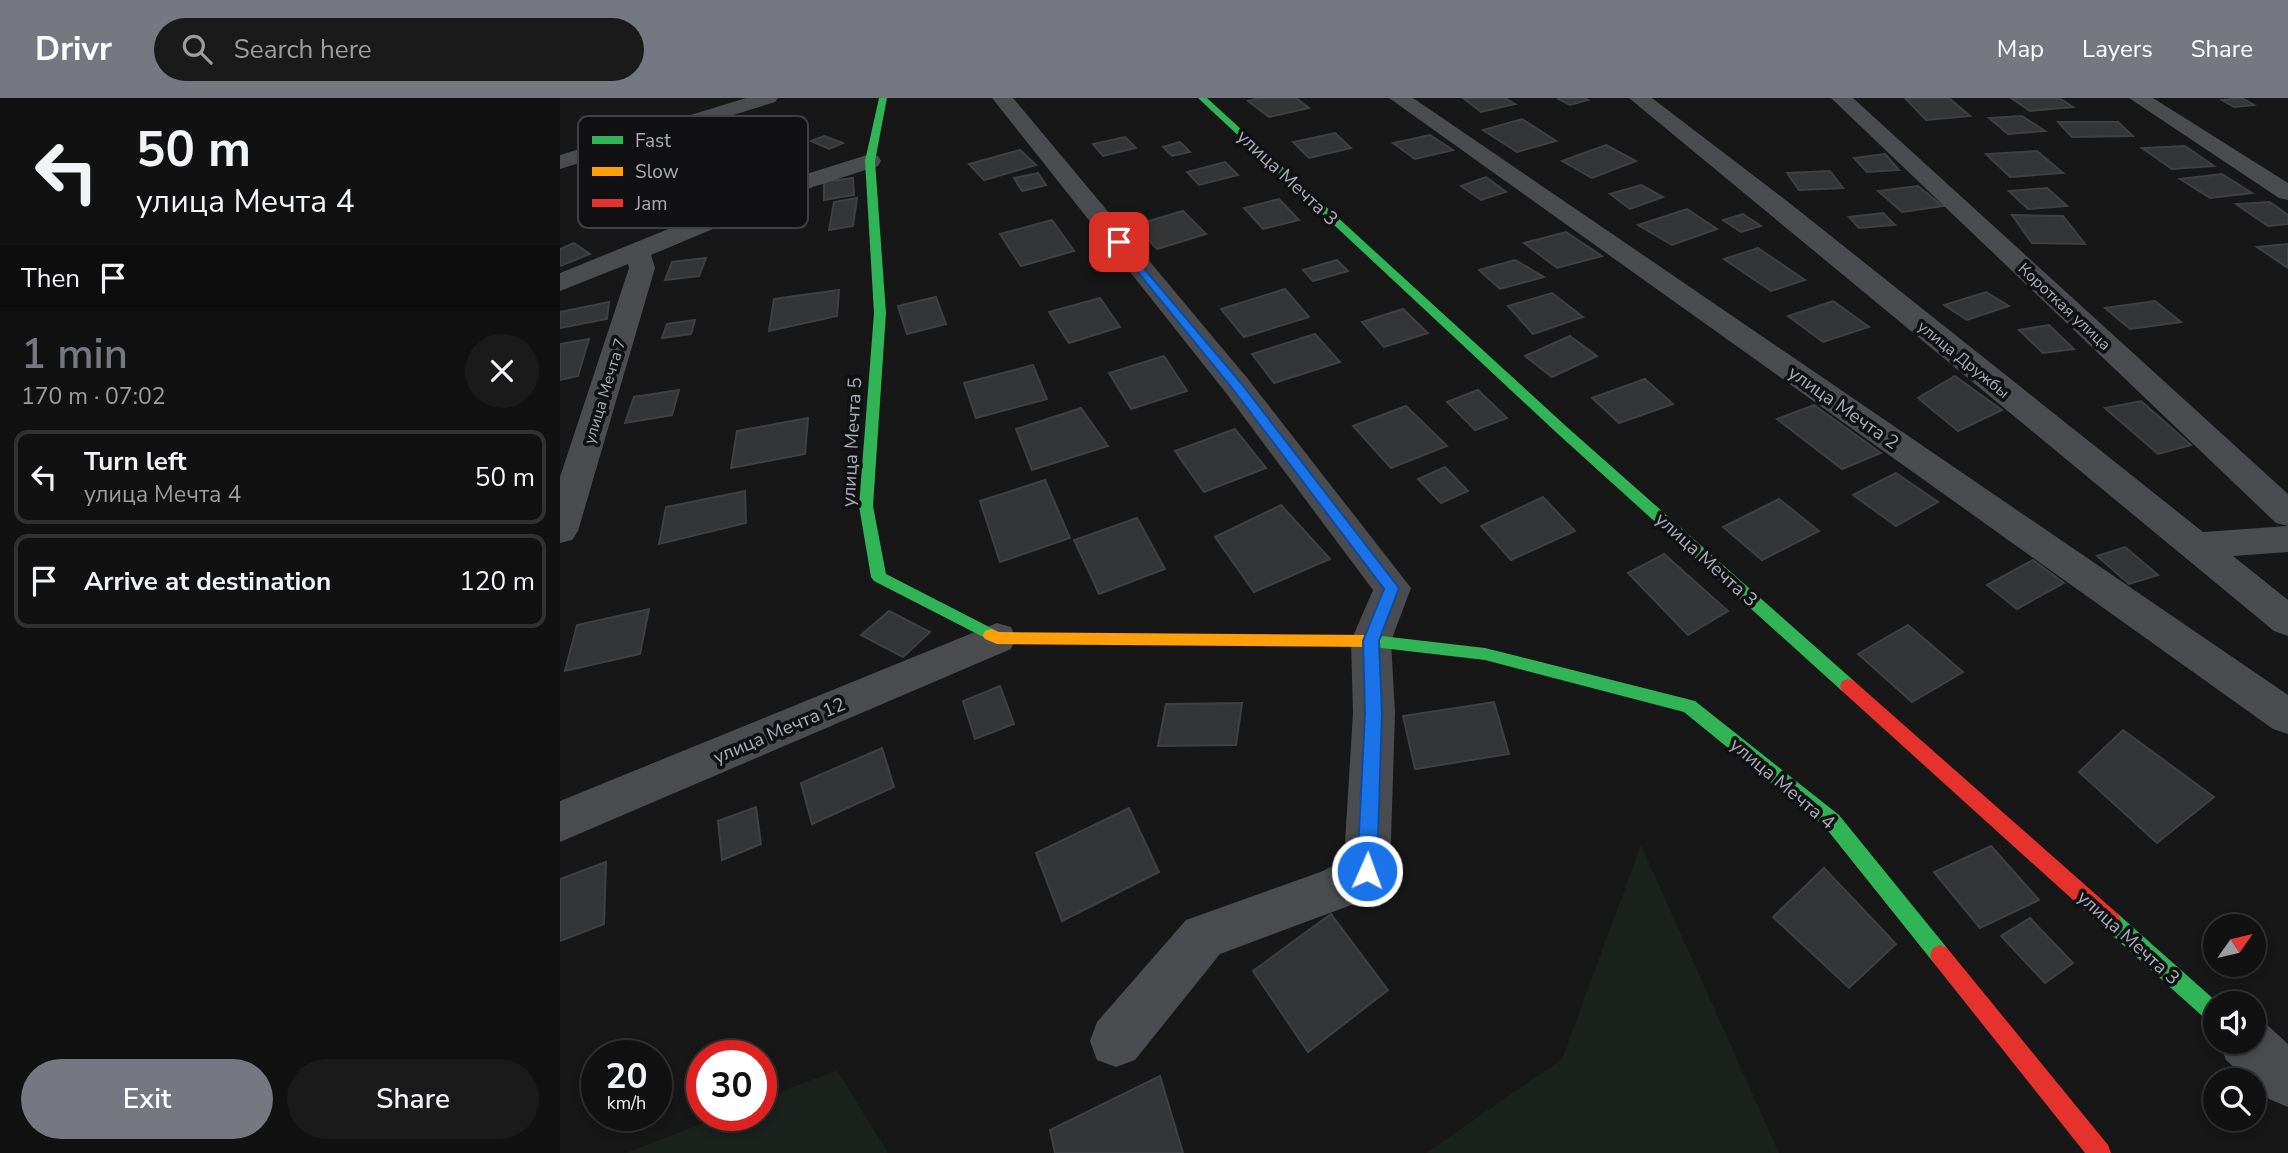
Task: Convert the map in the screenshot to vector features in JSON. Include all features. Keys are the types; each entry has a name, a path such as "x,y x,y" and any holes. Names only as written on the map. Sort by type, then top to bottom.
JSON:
{"street":[{"path":"710,116 768,98"},
{"name":"улица Мечта 5","path":"884,98 870,161 880,313 866,506 879,577 998,638 1371,641"},
{"path":"1002,98 1237,386 1392,588 1371,641 1374,713 1367,871 1337,888 1203,937 1116,1041"},
{"name":"улица Мечта 3","path":"1202,98 1563,430 2203,1003"},
{"name":"улица Мечта 2","path":"1399,98 2288,717"},
{"name":"улица Дружбы","path":"1639,98 1777,206 2288,621"},
{"name":"Короткая улица","path":"1841,98 2288,514"},
{"path":"2139,98 2288,193"},
{"path":"560,162 578,156"},
{"path":"808,181 870,161"},
{"path":"560,283 693,228"},
{"name":"улица Мечта 7","path":"560,531 642,268 637,251"},
{"path":"2193,546 2288,539"},
{"name":"улица Мечта 12","path":"560,821 998,638"},
{"name":"улица Мечта 4","path":"1371,641 1485,654 1689,706 1832,821 2101,1153"},
{"path":"2259,1054 2288,1080"}],"shaded area":[{"path":"1641,845 1779,1153 1426,1153 1562,1059"},
{"path":"837,1070 888,1153 626,1153 686,1130 777,1131 777,1094"}],"building":[{"path":"1259,98 1296,98 1309,108 1269,117 1248,101"},
{"path":"1463,98 1505,98 1515,104 1481,112"},
{"path":"1557,98 1584,98 1588,100 1570,105"},
{"path":"1905,98 1949,98 1970,116 1926,120"},
{"path":"2011,98 2059,98 2073,107 2030,111"},
{"path":"2242,98 2254,105 2234,107 2222,100"},
{"path":"2022,116 2045,131 2008,134 1989,118"},
{"path":"1522,119 1556,141 1517,152 1483,130"},
{"path":"2058,122 2118,122 2133,136 2072,137"},
{"path":"1335,133 1351,148 1309,158 1293,142"},
{"path":"1430,135 1453,150 1415,159 1393,143"},
{"path":"824,136 843,143 829,149 811,141"},
{"path":"1125,137 1136,148 1103,156 1093,144"},
{"path":"1180,142 1190,152 1172,156 1163,147"},
{"path":"1606,145 1636,161 1592,178 1562,161"},
{"path":"2185,146 2214,166 2172,169 2142,148"},
{"path":"1020,150 1036,165 984,180 969,164"},
{"path":"2037,151 2063,173 2010,177 1986,154"},
{"path":"1885,154 1899,170 1867,172 1854,158"},
{"path":"1225,162 1238,175 1199,185 1187,172"},
{"path":"1830,171 1843,188 1799,190 1787,173"},
{"path":"1038,173 1046,185 1022,191 1014,178"},
{"path":"2222,174 2252,193 2210,198 2180,179"},
{"path":"1486,177 1506,192 1481,200 1461,186"},
{"path":"853,178 854,195 824,200 824,182"},
{"path":"1641,185 1663,197 1630,209 1610,194"},
{"path":"1918,186 1943,206 1902,212 1878,191"},
{"path":"2047,188 2067,206 2028,209 2009,191"},
{"path":"857,198 853,226 829,230 834,202"},
{"path":"1279,199 1299,220 1263,229 1244,208"},
{"path":"2270,202 2288,215 2288,224 2268,226 2236,204"},
{"path":"1687,209 1717,229 1672,245 1638,225"},
{"path":"1183,211 1206,234 1157,249 1135,225"},
{"path":"1883,213 1895,225 1859,228 1849,217"},
{"path":"1743,214 1761,226 1741,232 1723,220"},
{"path":"2012,215 2063,216 2085,244 2032,243"},
{"path":"1052,220 1074,251 1021,266 1000,234"},
{"path":"1566,232 1602,256 1557,268 1524,243"},
{"path":"574,243 590,254 560,266 560,249"},
{"path":"2288,244 2288,268 2257,247"},
{"path":"1758,248 1805,280 1771,291 1724,259"},
{"path":"706,258 699,276 665,280 672,262"},
{"path":"1337,260 1348,271 1313,281 1303,270"},
{"path":"1515,260 1544,277 1500,289 1479,270"},
{"path":"1285,289 1309,317 1244,337 1221,309"},
{"path":"839,290 837,316 769,331 774,299"},
{"path":"1986,292 2009,306 1967,320 1944,305"},
{"path":"1552,293 1583,317 1533,334 1508,306"},
{"path":"936,297 946,324 907,334 898,306"},
{"path":"1100,298 1120,327 1069,343 1049,312"},
{"path":"1833,301 1869,327 1823,342 1788,316"},
{"path":"2155,301 2181,322 2130,329 2105,308"},
{"path":"609,302 607,319 560,328 560,312"},
{"path":"1403,309 1428,333 1384,347 1362,322"},
{"path":"695,320 691,334 662,338 667,324"},
{"path":"2049,325 2074,349 2043,353 2019,330"},
{"path":"1315,334 1340,362 1274,383 1252,354"},
{"path":"1570,336 1597,356 1552,377 1525,356"},
{"path":"589,339 578,376 560,380 560,344"},
{"path":"1164,356 1187,391 1131,409 1109,373"},
{"path":"1033,365 1047,399 976,418 964,383"},
{"path":"1955,376 2002,410 1958,431 1918,398"},
{"path":"1645,379 1673,404 1619,423 1592,398"},
{"path":"679,390 672,415 625,423 634,397"},
{"path":"1478,390 1507,418 1475,430 1447,402"},
{"path":"2141,401 2191,445 2158,454 2105,408"},
{"path":"1814,405 1881,453 1842,469 1777,419"},
{"path":"1406,406 1447,446 1391,468 1353,426"},
{"path":"1081,408 1108,446 1032,470 1016,429"},
{"path":"808,418 805,454 731,468 737,431"},
{"path":"1235,429 1266,468 1204,492 1175,451"},
{"path":"1445,467 1468,491 1441,503 1418,479"},
{"path":"1896,473 1938,502 1896,526 1853,495"},
{"path":"1045,480 1070,538 1000,562 980,501"},
{"path":"745,491 746,523 659,544 666,507"},
{"path":"1543,497 1575,531 1511,560 1481,526"},
{"path":"1779,499 1819,531 1762,560 1723,527"},
{"path":"1281,505 1330,559 1254,592 1215,537"},
{"path":"1137,518 1165,569 1099,594 1074,540"},
{"path":"2125,547 2158,575 2129,584 2097,556"},
{"path":"1664,554 1728,611 1688,635 1628,573"},
{"path":"2033,560 2064,583 2017,609 1987,585"},
{"path":"649,609 640,654 565,671 577,625"},
{"path":"889,611 930,632 903,657 861,635"},
{"path":"1908,625 1963,672 1912,702 1858,654"},
{"path":"1000,686 1014,724 975,739 963,701"},
{"path":"1494,702 1509,754 1415,769 1403,716"},
{"path":"1242,703 1236,745 1158,746 1166,704"},
{"path":"2123,730 2214,797 2157,843 2079,772"},
{"path":"882,748 894,787 812,824 801,783"},
{"path":"756,807 761,844 722,860 718,821"},
{"path":"1129,808 1159,872 1062,921 1036,853"},
{"path":"1991,846 2039,900 1980,928 1934,872"},
{"path":"606,862 604,924 560,941 560,879"},
{"path":"1824,868 1896,944 1849,988 1773,917"},
{"path":"1331,914 1388,990 1308,1052 1253,971"},
{"path":"2030,918 2073,963 2045,983 2001,936"},
{"path":"1160,1076 1183,1153 1055,1153 1050,1130"}],"traffic: fast":[{"path":"883,98 870,161 880,313 866,506 879,577 991,635"},
{"path":"1202,98 1563,431 1848,686"},
{"path":"1373,641 1485,654 1689,706 1832,821 1940,955"},
{"path":"2111,921 2203,1003"}],"traffic: slow":[{"path":"991,635 997,638 1373,641"}],"traffic: jam":[{"path":"1848,686 2111,921"},
{"path":"1940,955 2100,1153"}],"route":[{"path":"1119,242 1237,386 1392,588 1371,641 1374,713 1367,871"}]}
